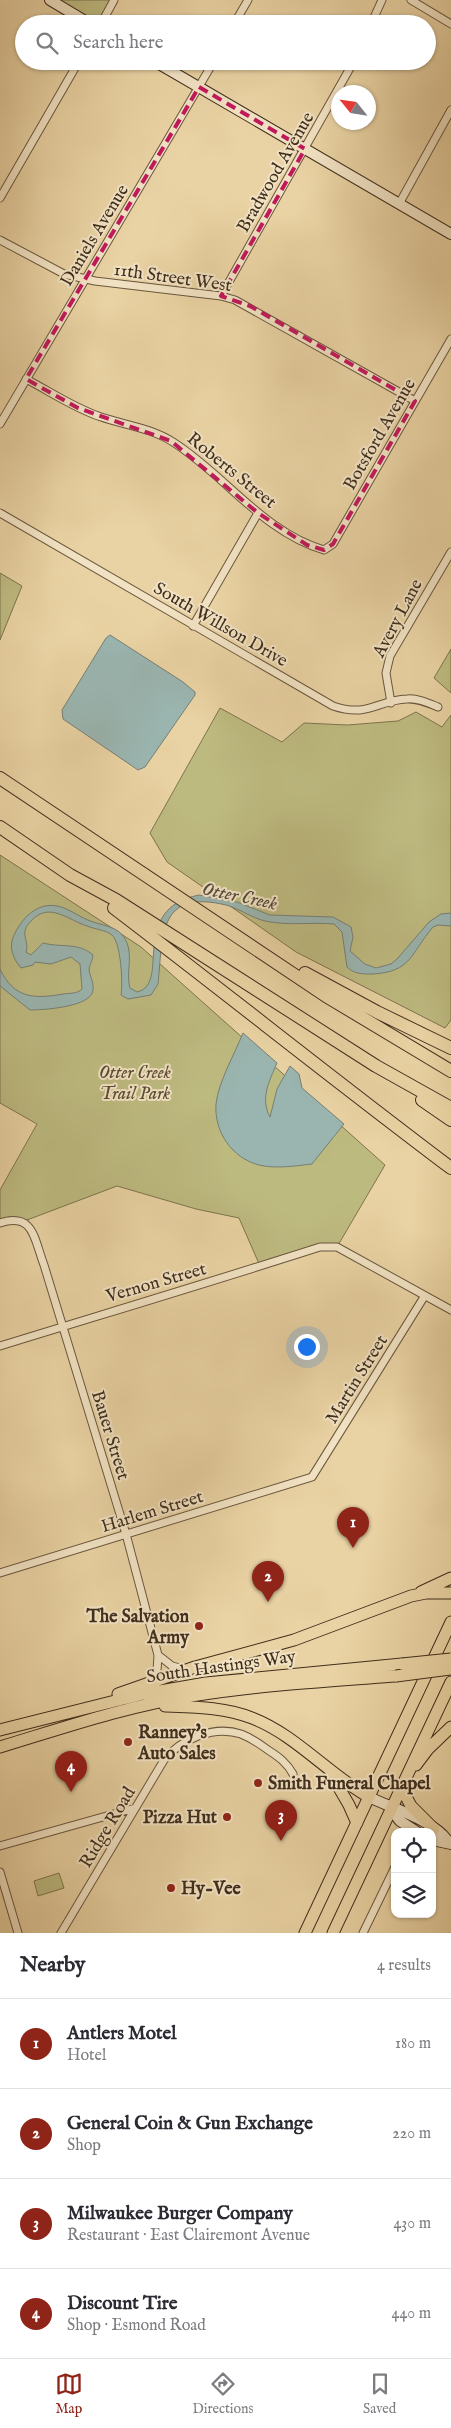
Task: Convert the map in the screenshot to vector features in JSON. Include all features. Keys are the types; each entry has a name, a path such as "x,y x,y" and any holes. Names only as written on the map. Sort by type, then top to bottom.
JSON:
{"highway":[{"path":"0,778 353,1013 451,1071"},
{"path":"0,827 70,875 376,1066 451,1108"},
{"path":"113,902 321,1070 451,1168"},
{"path":"235,934 377,1012 451,1048"},
{"path":"376,1066 451,1120"}],"main road":[{"path":"84,1708 152,1681 189,1669 294,1640 411,1596 451,1578"},
{"path":"411,1596 451,1593"},
{"path":"305,1933 451,1622"},
{"name":"South Hastings Way","path":"0,1730 143,1694 206,1683 451,1659"},
{"name":"South Hastings Way","path":"146,1705 236,1690 396,1676 451,1669"},
{"path":"333,1933 400,1786 451,1682"},
{"path":"0,1746 146,1705 218,1710 252,1718 282,1734 329,1770 369,1797"},
{"path":"400,1786 428,1749 451,1727"},
{"path":"329,1770 357,1823"},
{"path":"400,1786 411,1806 428,1828"}],"street":[{"path":"50,0 75,15"},
{"path":"105,15 114,0"},
{"path":"239,15 248,0"},
{"path":"375,15 382,0"},
{"path":"411,0 451,24"},
{"path":"0,198 74,70"},
{"path":"170,70 451,234"},
{"name":"Daniels Avenue","path":"0,424 209,70"},
{"name":"Bradwood Avenue","path":"221,296 349,70"},
{"path":"399,204 451,110"},
{"name":"11th Street West","path":"0,240 64,274 85,279 221,296 250,306 415,401"},
{"name":"Botsford Avenue","path":"333,544 451,339"},
{"name":"Roberts Street","path":"26,379 78,408 102,417 132,424 171,441 208,468 258,513 307,545 324,550 333,544"},
{"name":"South Willson Drive","path":"0,512 333,706 349,710 369,710 401,699 417,699 438,707"},
{"path":"193,626 258,513"},
{"name":"Avery Lane","path":"391,703 386,673 390,656 451,552"},
{"name":"Bauer Street","path":"0,1223 14,1219 23,1220 29,1226 44,1265 126,1534 158,1655 157,1671 152,1681"},
{"name":"Vernon Street","path":"0,1346 106,1312 152,1301 320,1247 337,1247 424,1297"},
{"path":"424,1297 451,1310"},
{"name":"Martin Street","path":"312,1477 424,1297"},
{"name":"Harlem Street","path":"0,1573 312,1477"},
{"path":"158,1655 172,1666 189,1669"},
{"name":"Ridge Road","path":"61,1933 164,1760 185,1741 212,1733 240,1734 259,1743 285,1761 293,1774"},
{"path":"369,1797 390,1808 405,1811 425,1828"},
{"path":"0,1846 135,1808"},
{"path":"390,1808 400,1821 410,1828"},
{"path":"436,1835 444,1836 450,1844"},
{"path":"0,1872 18,1933"},
{"path":"363,1933 392,1873"}],"highlighted area":[{"path":"199,87 305,149 221,296 250,306 415,401 333,544 324,550 307,545 258,513 171,441 78,408 26,379"}],"green space":[{"path":"50,0 114,0 106,15 75,15"},
{"path":"0,573 22,586 0,640"},
{"path":"451,649 451,693 434,678"},
{"path":"220,708 282,742 304,723 347,725 398,721 416,712 442,727 451,715 451,1020 445,1028 296,952 167,862 150,833"},
{"name":"Otter Creek Trail Park","path":"0,855 141,947 385,1165 337,1247 320,1247 260,1266 239,1218 196,1209 117,1186 27,1220 10,1217 0,1219 0,1190 37,1124 0,1103"},
{"path":"59,1873 64,1888 38,1896 34,1881"}],"water":[{"path":"110,635 183,682 195,692 195,695 145,767 138,770 63,719 62,710 106,638"},
{"path":"199,895 237,902 270,915 333,917 351,927 353,937 350,951 365,964 376,968 391,964 429,922 441,914 451,913 451,926 438,925 433,927 409,960 395,970 385,973 362,974 352,971 347,967 342,932 334,924 273,922 260,920 226,905 204,902 187,904 176,910 168,920 161,949 158,984 151,995 128,999 121,995 122,982 119,954 112,935 59,914 45,912 31,921 25,930 26,952 31,955 43,943 82,948 93,955 89,970 93,987 91,996 76,1004 30,1010 0,986 0,969 12,986 26,995 53,996 76,993 82,989 80,964 71,957 51,964 35,962 33,965 21,968 13,956 11,947 13,938 23,920 34,910 41,907 56,906 117,930 121,934 129,951 130,988 137,992 147,986 151,975 157,930 164,915 177,903"},
{"path":"243,1033 277,1063 266,1097 267,1110 270,1117 277,1089 290,1066 299,1074 302,1088 344,1124 312,1164 279,1167 249,1162 233,1150 222,1134 216,1114 217,1096"}],"place":[{"name":"Antlers Motel","path":"353,1548"},
{"name":"General Coin & Gun Exchange","path":"268,1602"},
{"name":"The Salvation Army","path":"199,1626"},
{"name":"Ranney's Auto Sales","path":"128,1742"},
{"name":"Smith Funeral Chapel","path":"258,1783"},
{"name":"Discount Tire","path":"71,1792"},
{"name":"Pizza Hut","path":"227,1817"},
{"name":"Milwaukee Burger Company","path":"281,1841"},
{"name":"Hy-Vee","path":"171,1888"}],"water label":[{"name":"Otter Creek","path":"240,895"}]}
